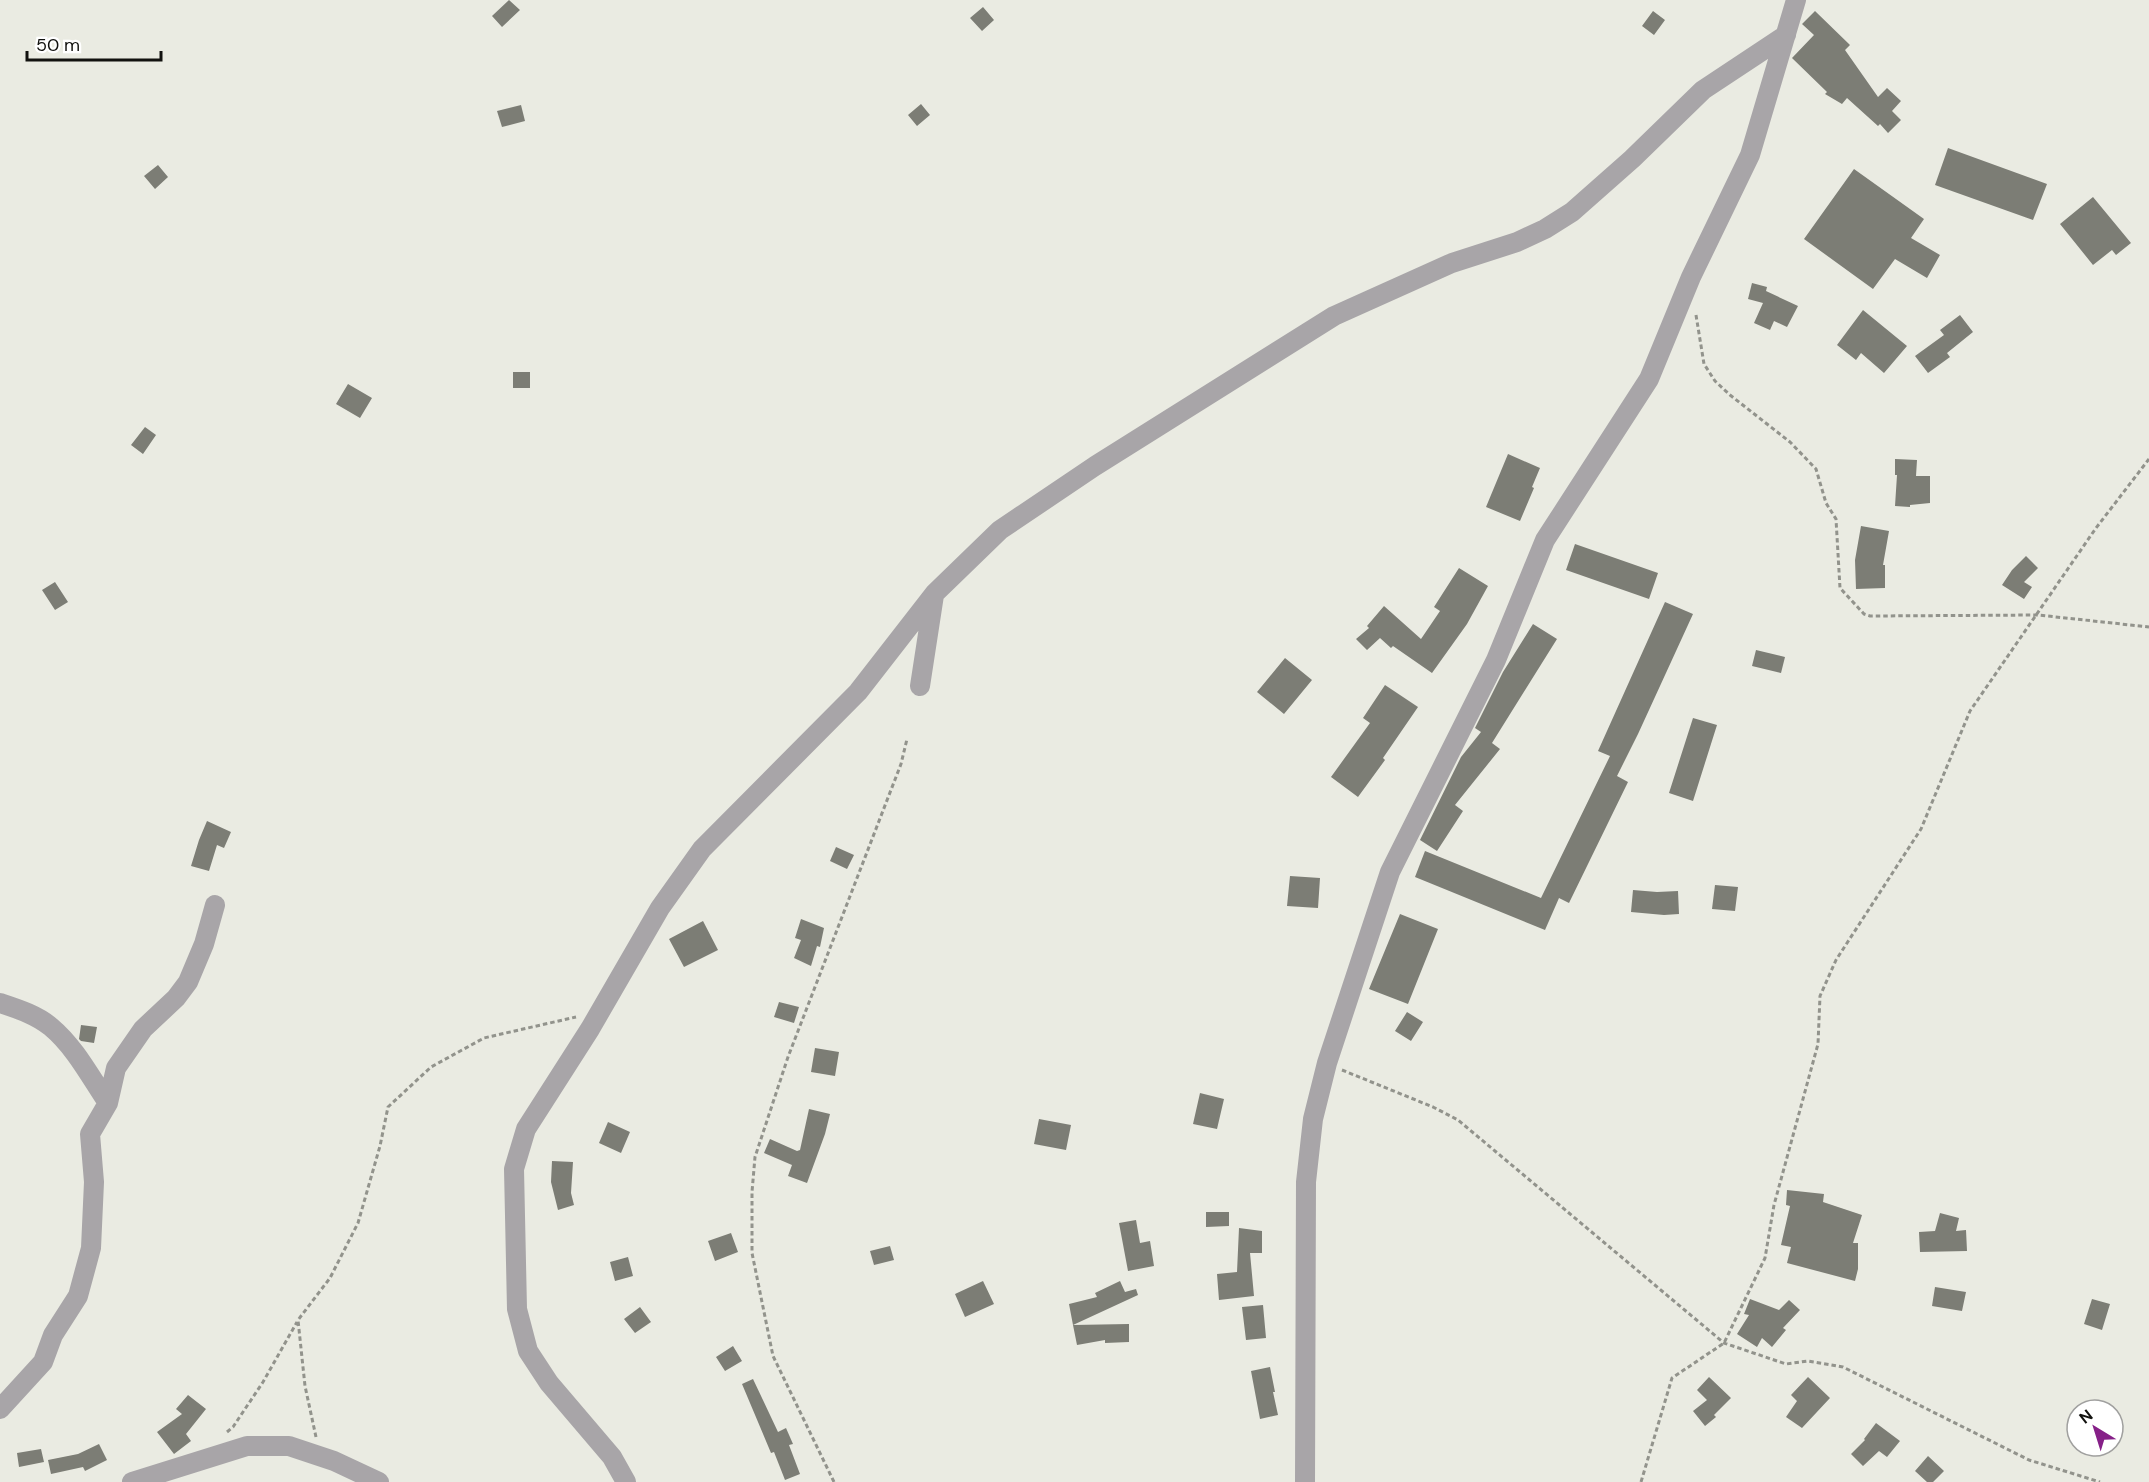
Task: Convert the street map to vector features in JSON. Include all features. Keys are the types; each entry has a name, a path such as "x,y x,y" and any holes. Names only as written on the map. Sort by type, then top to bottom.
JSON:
{"street":[{"path":"1305,1482 1306,1182 1313,1119 1327,1064 1390,872 1496,660 1545,540 1649,379 1691,277 1750,154 1796,0"},
{"path":"626,1482 612,1457 549,1383 528,1351 517,1310 514,1169 526,1129 600,1011 660,908 702,849 858,692 935,593 1000,530 1095,466 1334,316 1452,263 1517,242 1545,229 1572,212 1632,159 1703,90 1786,35"},
{"path":"920,686 935,593"},
{"path":"0,1409 43,1362 53,1335 78,1296 91,1248 94,1182 90,1134 108,1103 116,1068 143,1029 176,998 188,982 204,944 215,905"},
{"path":"0,1003 24,1011 51,1026 68,1045 108,1103"},
{"path":"132,1482 247,1446 289,1446 321,1456 379,1482"}],"path":[{"path":"1696,310 1704,364 1714,381 1790,442 1816,469 1826,503 1836,519 1840,588 1864,614 1870,616 2038,615 2149,627"},
{"path":"1641,1482 1671,1378 1724,1343 1765,1258 1774,1205 1818,1044 1820,996 1836,960 1920,829 1970,711 2096,528 2149,459"},
{"path":"834,1482 773,1356 752,1253 752,1192 755,1157 788,1057 900,764 907,739"},
{"path":"224,1434 233,1426 263,1382 298,1320 330,1278 358,1223 380,1146 387,1107 431,1067 484,1038 600,1011"},
{"path":"1327,1064 1433,1107 1458,1120 1724,1343 1786,1364 1808,1361 1843,1367 2029,1461 2100,1482"},
{"path":"298,1320 304,1386 321,1456"}],"building":[{"path":"509,0 520,10 502,27 492,16"},
{"path":"983,7 994,20 982,31 970,18"},
{"path":"1653,11 1665,20 1654,35 1642,26"},
{"path":"1815,11 1850,45 1845,50 1878,97 1887,88 1901,101 1892,111 1901,120 1888,133 1847,98 1842,104 1825,94 1827,92 1792,58 1814,35 1802,24"},
{"path":"921,104 930,115 917,126 908,115"},
{"path":"521,105 525,121 502,127 497,111"},
{"path":"1948,148 2047,184 2033,220 1935,185"},
{"path":"158,165 168,177 155,189 144,176"},
{"path":"1854,169 1924,219 1911,238 1940,255 1927,278 1895,259 1873,289 1804,239"},
{"path":"2093,197 2131,243 2116,255 2112,250 2093,265 2060,224"},
{"path":"1752,283 1767,287 1766,291 1798,306 1787,327 1774,321 1770,330 1754,323 1763,303 1748,299"},
{"path":"1863,310 1907,346 1884,373 1861,353 1856,360 1837,345"},
{"path":"1960,315 1973,332 1947,353 1950,357 1928,373 1915,356 1944,335 1940,330"},
{"path":"513,372 530,372 530,388 513,388"},
{"path":"348,384 372,398 360,418 336,404"},
{"path":"145,427 156,435 143,454 131,445"},
{"path":"1508,454 1540,468 1520,521 1486,507"},
{"path":"1895,459 1917,460 1916,476 1930,476 1930,503 1910,505 1910,507 1895,506 1897,475 1895,475"},
{"path":"1861,526 1889,531 1883,565 1885,565 1885,588 1856,589 1855,560"},
{"path":"1575,544 1658,573 1649,599 1566,570"},
{"path":"2026,556 2038,568 2024,582 2032,587 2024,599 2002,585 2012,570"},
{"path":"1459,568 1488,586 1467,624 1432,673 1393,646 1391,648 1380,638 1367,650 1356,639 1369,628 1367,626 1384,606 1421,639 1440,611 1434,607"},
{"path":"55,582 68,602 55,610 42,590"},
{"path":"1665,602 1693,614 1617,776 1628,782 1569,903 1559,898 1545,930 1415,877 1425,851 1541,898 1610,756 1598,751"},
{"path":"1533,624 1557,639 1492,743 1500,749 1455,805 1463,811 1437,851 1420,840 1461,757 1481,732 1475,728 1503,672"},
{"path":"1756,650 1785,657 1781,673 1752,666"},
{"path":"1285,658 1312,680 1284,714 1257,692"},
{"path":"1385,685 1418,707 1383,758 1385,760 1358,797 1331,777 1370,723 1363,718"},
{"path":"1693,718 1717,725 1693,801 1669,793"},
{"path":"207,821 231,832 224,848 217,845 209,871 191,866"},
{"path":"836,847 854,855 847,869 830,861"},
{"path":"1290,876 1320,878 1318,908 1287,906"},
{"path":"1715,885 1738,887 1735,911 1712,909"},
{"path":"1633,890 1678,891 1679,914 1631,912"},
{"path":"1400,914 1438,929 1408,1004 1369,989"},
{"path":"801,919 824,928 820,947 817,946 811,966 794,958 801,940 795,938"},
{"path":"703,921 718,950 684,967 669,939"},
{"path":"779,1002 799,1007 794,1023 774,1017"},
{"path":"1407,1012 1423,1022 1411,1041 1395,1031"},
{"path":"81,1025 97,1027 94,1043 79,1039"},
{"path":"815,1048 839,1052 835,1076 811,1072"},
{"path":"1200,1093 1224,1099 1217,1129 1193,1124"},
{"path":"809,1109 830,1114 807,1183 788,1176 792,1165 764,1153 770,1139 797,1151 800,1150"},
{"path":"1039,1119 1071,1125 1066,1150 1034,1144"},
{"path":"608,1122 630,1132 621,1153 599,1143"},
{"path":"552,1161 573,1162 571,1193 574,1205 558,1210 551,1182"},
{"path":"1787,1190 1824,1194 1823,1202 1862,1215 1853,1243 1858,1243 1858,1269 1855,1281 1787,1263 1791,1247 1781,1245 1790,1206 1786,1205"},
{"path":"1206,1212 1229,1212 1229,1226 1206,1227"},
{"path":"1940,1213 1959,1218 1956,1231 1966,1230 1967,1251 1920,1252 1919,1232 1935,1231"},
{"path":"1136,1220 1140,1243 1150,1241 1154,1266 1128,1271 1119,1223"},
{"path":"1239,1228 1262,1231 1262,1253 1250,1253 1254,1296 1219,1300 1217,1274 1237,1272"},
{"path":"731,1233 738,1252 715,1261 708,1241"},
{"path":"890,1246 894,1260 874,1265 870,1251"},
{"path":"628,1257 633,1276 615,1281 610,1262"},
{"path":"983,1281 994,1304 965,1317 955,1294"},
{"path":"1120,1281 1125,1292 1136,1289 1138,1295 1073,1325 1069,1304 1097,1297 1095,1293"},
{"path":"1935,1287 1966,1292 1962,1311 1932,1306"},
{"path":"1750,1299 1779,1310 1789,1300 1800,1310 1783,1328 1786,1330 1772,1347 1762,1338 1757,1347 1737,1334 1749,1315 1744,1314"},
{"path":"2092,1299 2110,1304 2102,1330 2084,1324"},
{"path":"1263,1305 1266,1338 1246,1340 1242,1307"},
{"path":"640,1307 651,1322 635,1333 624,1319"},
{"path":"1129,1324 1129,1342 1105,1343 1105,1340 1077,1345 1073,1325"},
{"path":"733,1346 742,1361 725,1371 716,1357"},
{"path":"1270,1367 1278,1415 1260,1419 1251,1371"},
{"path":"1709,1377 1731,1398 1714,1415 1716,1417 1705,1426 1693,1411 1707,1400 1697,1390"},
{"path":"1808,1377 1830,1398 1802,1428 1786,1417 1797,1401 1791,1395"},
{"path":"753,1379 778,1432 786,1428 793,1444 789,1445 800,1474 785,1480 774,1452 771,1453 742,1384"},
{"path":"188,1395 206,1409 186,1434 191,1441 174,1454 157,1432 182,1414 176,1409"},
{"path":"1876,1423 1900,1441 1887,1457 1879,1451 1863,1466 1851,1454 1865,1440"},
{"path":"99,1444 107,1460 85,1471 83,1467 51,1474 48,1460 78,1454"},
{"path":"41,1449 44,1462 19,1467 17,1453"},
{"path":"1928,1456 1944,1471 1933,1482 1927,1482 1915,1471"}]}
